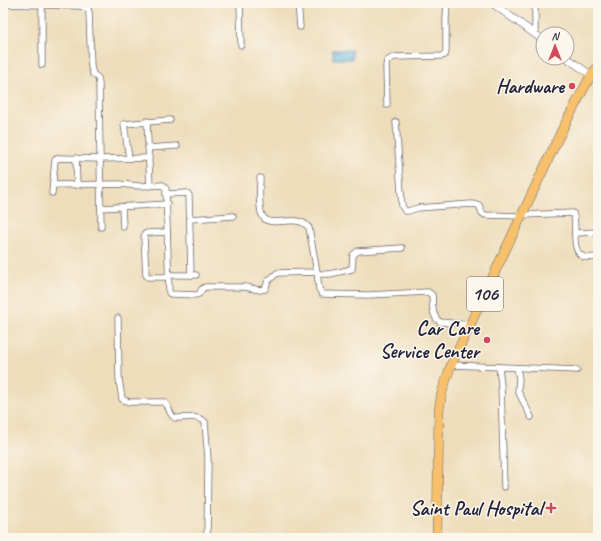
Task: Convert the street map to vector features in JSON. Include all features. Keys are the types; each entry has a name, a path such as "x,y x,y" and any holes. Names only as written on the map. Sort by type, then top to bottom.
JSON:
{"highway":[{"name":"106","path":"437,538 439,410 442,392 451,365 563,128 595,77 598,67"}],"street":[{"path":"240,3 241,45"},
{"path":"298,3 300,28"},
{"path":"387,105 387,61 394,57 445,55 447,3"},
{"path":"492,3 535,34"},
{"path":"535,3 535,26"},
{"path":"3,4 80,6 88,8 91,67 93,74 98,78 99,84 101,227"},
{"path":"42,5 42,65"},
{"path":"575,63 595,77"},
{"path":"129,158 124,124 170,120"},
{"path":"147,121 150,186"},
{"path":"396,122 402,206 405,211 418,208 471,204 480,205 482,213 485,214 522,216 571,212 574,216 577,250 581,256 598,257"},
{"path":"148,148 177,146"},
{"path":"52,193 56,160 59,158 149,158"},
{"path":"76,158 76,185"},
{"path":"260,178 260,210 262,216 268,222 301,221 309,228 318,273 320,292 324,294 368,295 428,292 432,295 434,314 437,320 440,322 470,325"},
{"path":"53,185 163,185 166,189 169,293 171,294 196,295 199,294 205,287 245,287 260,290 264,288 268,281 277,273 330,274 352,269 353,254 358,251 402,248"},
{"path":"166,194 187,193 189,195 194,275 148,277 146,275 145,234 168,232"},
{"path":"101,208 167,204"},
{"path":"122,207 123,227"},
{"path":"190,219 234,216"},
{"path":"575,233 598,232"},
{"path":"118,318 119,379 122,399 129,402 164,402 167,404 172,416 175,418 198,418 205,422 208,459 207,538"},
{"path":"451,365 578,370"},
{"path":"499,367 501,385 504,487"},
{"path":"517,368 519,379 518,392 531,417"}],"water":[{"path":"333,50 352,50 352,59 333,59"}],"place":[{"name":"Hardware","path":"572,86"},
{"name":"Car Care Service Center","path":"487,340"},
{"name":"Saint Paul Hospital","path":"551,508"}]}
